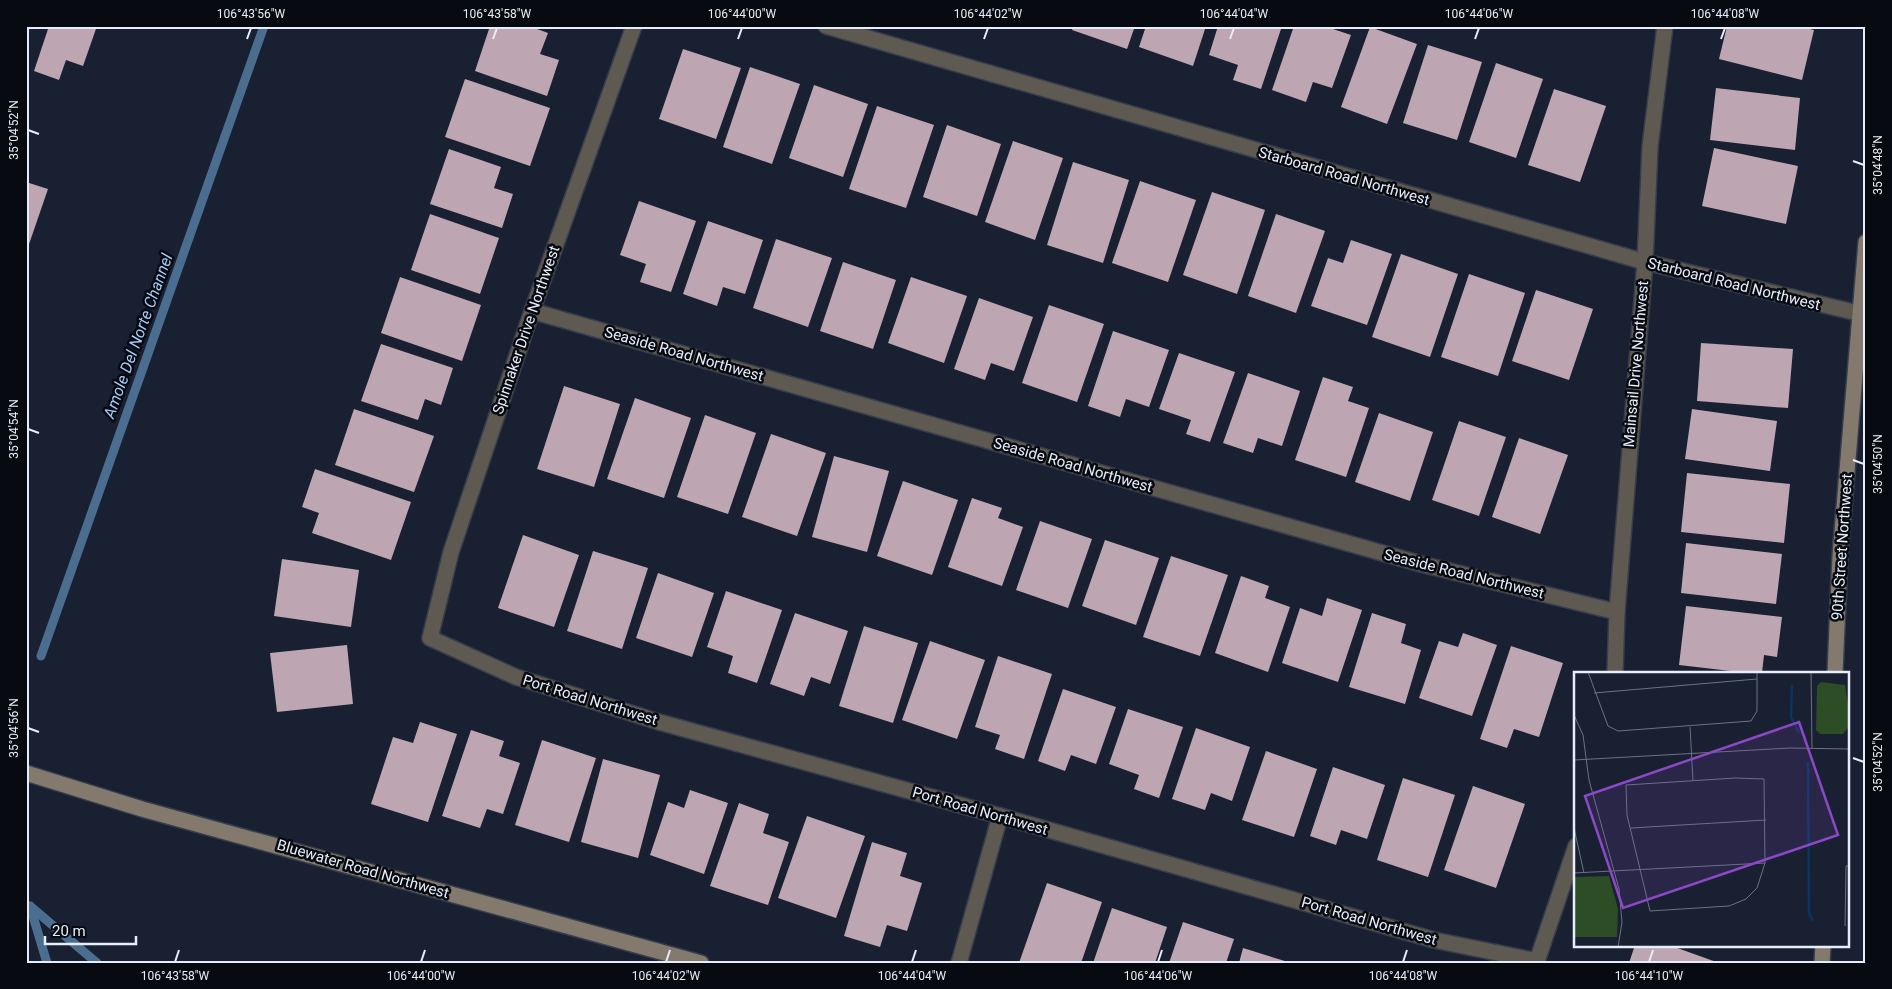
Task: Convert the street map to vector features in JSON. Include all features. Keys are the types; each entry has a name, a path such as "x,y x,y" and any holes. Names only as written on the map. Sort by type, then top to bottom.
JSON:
{"street":[{"name":"Spinnaker Drive Northwest","path":"430,638 451,552 532,311 634,26"},
{"name":"Starboard Road Northwest","path":"826,26 1645,262 1863,315"},
{"name":"Mainsail Drive Northwest","path":"1616,672 1617,612 1645,262 1650,147 1665,26"},
{"name":"90th Street Northwest","path":"1835,672 1840,556 1863,315 1866,242"},
{"name":"Seaside Road Northwest","path":"532,311 1420,564 1617,612"},
{"name":"Port Road Northwest","path":"430,638 516,677 659,722 1000,816 1434,940 1536,962 1574,852"},
{"name":"Bluewater Road Northwest","path":"26,773 142,809 701,963"},
{"path":"960,963 1000,816"},
{"path":"1822,963 1823,946"}],"building":[{"path":"49,26 97,26 83,66 66,60 59,80 34,71"},
{"path":"490,26 529,26 548,33 540,54 559,60 547,96 475,71"},
{"path":"1073,26 1135,26 1127,49 1072,30"},
{"path":"1146,26 1206,26 1193,66 1139,47"},
{"path":"1218,26 1282,26 1261,89 1233,80 1238,65 1209,55"},
{"path":"1294,26 1324,26 1351,35 1332,88 1313,82 1306,102 1272,90"},
{"path":"1727,26 1798,26 1814,30 1802,80 1719,59"},
{"path":"1370,27 1417,44 1387,124 1341,107"},
{"path":"1428,45 1482,62 1457,140 1403,123"},
{"path":"683,49 741,68 716,139 659,119"},
{"path":"1496,63 1543,79 1516,158 1469,142"},
{"path":"750,67 800,84 772,164 723,147"},
{"path":"465,79 550,108 530,166 445,137"},
{"path":"814,85 868,104 843,177 789,158"},
{"path":"1716,88 1800,98 1795,150 1710,140"},
{"path":"1554,89 1606,106 1580,182 1528,165"},
{"path":"877,106 934,125 906,208 849,189"},
{"path":"947,125 1001,144 977,216 923,197"},
{"path":"1013,141 1063,158 1035,240 985,222"},
{"path":"1714,148 1798,166 1786,224 1702,206"},
{"path":"449,149 501,167 494,188 513,194 502,228 430,204"},
{"path":"1073,162 1129,180 1103,263 1047,245"},
{"path":"1140,181 1196,200 1168,282 1112,263"},
{"path":"26,182 48,189 27,250 26,250"},
{"path":"1212,192 1265,210 1237,294 1183,275"},
{"path":"639,201 696,221 671,292 640,282 646,264 620,255"},
{"path":"430,214 499,238 480,294 411,270"},
{"path":"1276,214 1325,231 1296,313 1248,296"},
{"path":"708,221 763,240 745,294 723,287 717,306 683,294"},
{"path":"776,239 832,258 808,327 753,308"},
{"path":"1351,240 1392,254 1367,325 1311,306 1328,258 1343,263"},
{"path":"1401,254 1458,274 1430,357 1372,337"},
{"path":"843,262 896,280 873,349 820,331"},
{"path":"1469,274 1525,293 1498,376 1441,357"},
{"path":"400,277 481,305 462,361 381,333"},
{"path":"911,277 967,296 944,363 888,343"},
{"path":"1536,290 1593,309 1569,380 1512,361"},
{"path":"979,298 1033,317 1014,371 991,363 985,380 954,369"},
{"path":"1049,305 1104,324 1077,402 1022,383"},
{"path":"1113,331 1169,350 1149,407 1126,399 1120,417 1088,406"},
{"path":"1701,343 1793,349 1788,408 1697,401"},
{"path":"381,344 453,368 441,405 425,399 418,420 361,401"},
{"path":"1179,353 1235,372 1210,442 1186,434 1191,420 1159,409"},
{"path":"1248,373 1300,391 1282,446 1258,438 1253,453 1223,443"},
{"path":"1323,377 1353,387 1348,401 1369,408 1346,477 1295,460"},
{"path":"564,386 620,404 594,487 537,469"},
{"path":"635,398 691,418 664,498 607,479"},
{"path":"354,409 434,436 414,492 335,465"},
{"path":"1692,409 1777,421 1770,471 1685,459"},
{"path":"1379,413 1433,432 1410,501 1355,482"},
{"path":"705,415 756,433 728,514 677,497"},
{"path":"1459,421 1506,437 1479,516 1432,500"},
{"path":"771,434 826,453 797,536 742,517"},
{"path":"1519,438 1568,455 1540,534 1492,517"},
{"path":"834,456 889,471 867,552 812,537"},
{"path":"315,469 411,502 391,560 312,533 319,513 302,507"},
{"path":"1687,473 1790,484 1784,543 1681,532"},
{"path":"903,481 958,500 932,575 877,556"},
{"path":"972,498 1002,508 998,518 1023,527 1002,586 948,567"},
{"path":"1040,521 1092,539 1068,608 1016,590"},
{"path":"523,535 579,555 554,627 498,608"},
{"path":"1105,540 1159,558 1136,625 1082,606"},
{"path":"1686,543 1782,554 1776,604 1681,593"},
{"path":"593,551 648,568 622,649 567,631"},
{"path":"1171,556 1228,575 1200,656 1143,637"},
{"path":"282,559 359,570 351,627 274,616"},
{"path":"658,573 714,593 692,657 636,638"},
{"path":"1241,576 1269,586 1265,598 1290,607 1268,672 1215,653"},
{"path":"726,591 782,610 757,683 728,673 733,656 707,647"},
{"path":"1327,598 1362,610 1338,682 1282,663 1300,608 1322,616"},
{"path":"1686,606 1782,617 1777,657 1764,655 1762,672 1739,672 1679,665"},
{"path":"795,613 848,631 830,684 811,677 804,696 770,684"},
{"path":"1372,613 1406,624 1401,643 1421,650 1405,704 1349,687"},
{"path":"864,626 918,643 893,723 839,706"},
{"path":"1463,633 1497,645 1472,716 1419,698 1439,641 1458,647"},
{"path":"930,641 985,660 957,739 902,720"},
{"path":"347,645 353,704 277,712 270,653"},
{"path":"1511,646 1563,663 1539,737 1514,729 1507,748 1480,739"},
{"path":"998,656 1052,674 1024,759 995,749 1000,735 975,727"},
{"path":"1063,689 1116,707 1096,764 1071,755 1065,771 1038,761"},
{"path":"1128,709 1183,727 1159,798 1134,789 1139,775 1109,764"},
{"path":"420,722 457,734 428,822 371,804 393,737 413,743"},
{"path":"1196,728 1250,747 1232,801 1211,793 1205,810 1172,799"},
{"path":"471,730 504,741 499,756 520,763 503,814 487,809 480,828 442,816"},
{"path":"542,740 596,758 569,842 515,825"},
{"path":"1266,751 1317,769 1294,837 1242,820"},
{"path":"603,759 660,775 638,858 581,842"},
{"path":"1333,767 1385,785 1367,839 1341,830 1336,845 1310,836"},
{"path":"1403,778 1455,795 1428,877 1377,860"},
{"path":"1473,786 1525,804 1496,888 1444,870"},
{"path":"690,790 728,803 704,874 650,855 668,802 684,808"},
{"path":"739,803 769,814 763,833 789,842 768,905 710,886"},
{"path":"807,816 865,836 836,918 778,898"},
{"path":"872,842 907,853 900,876 922,883 907,931 887,925 880,947 844,936"},
{"path":"1047,883 1102,902 1081,963 1019,963"},
{"path":"1112,908 1167,927 1155,963 1093,963"},
{"path":"1183,922 1234,939 1226,963 1169,963"},
{"path":"1635,946 1672,946 1719,963 1629,963"},
{"path":"1243,948 1288,962 1288,963 1239,963"}],"waterway":[{"name":"Amole Del Norte Channel","path":"41,656 264,26"},
{"path":"30,906 97,963"},
{"name":"Amole Del Norte Channel","path":"30,906 47,963"}]}
